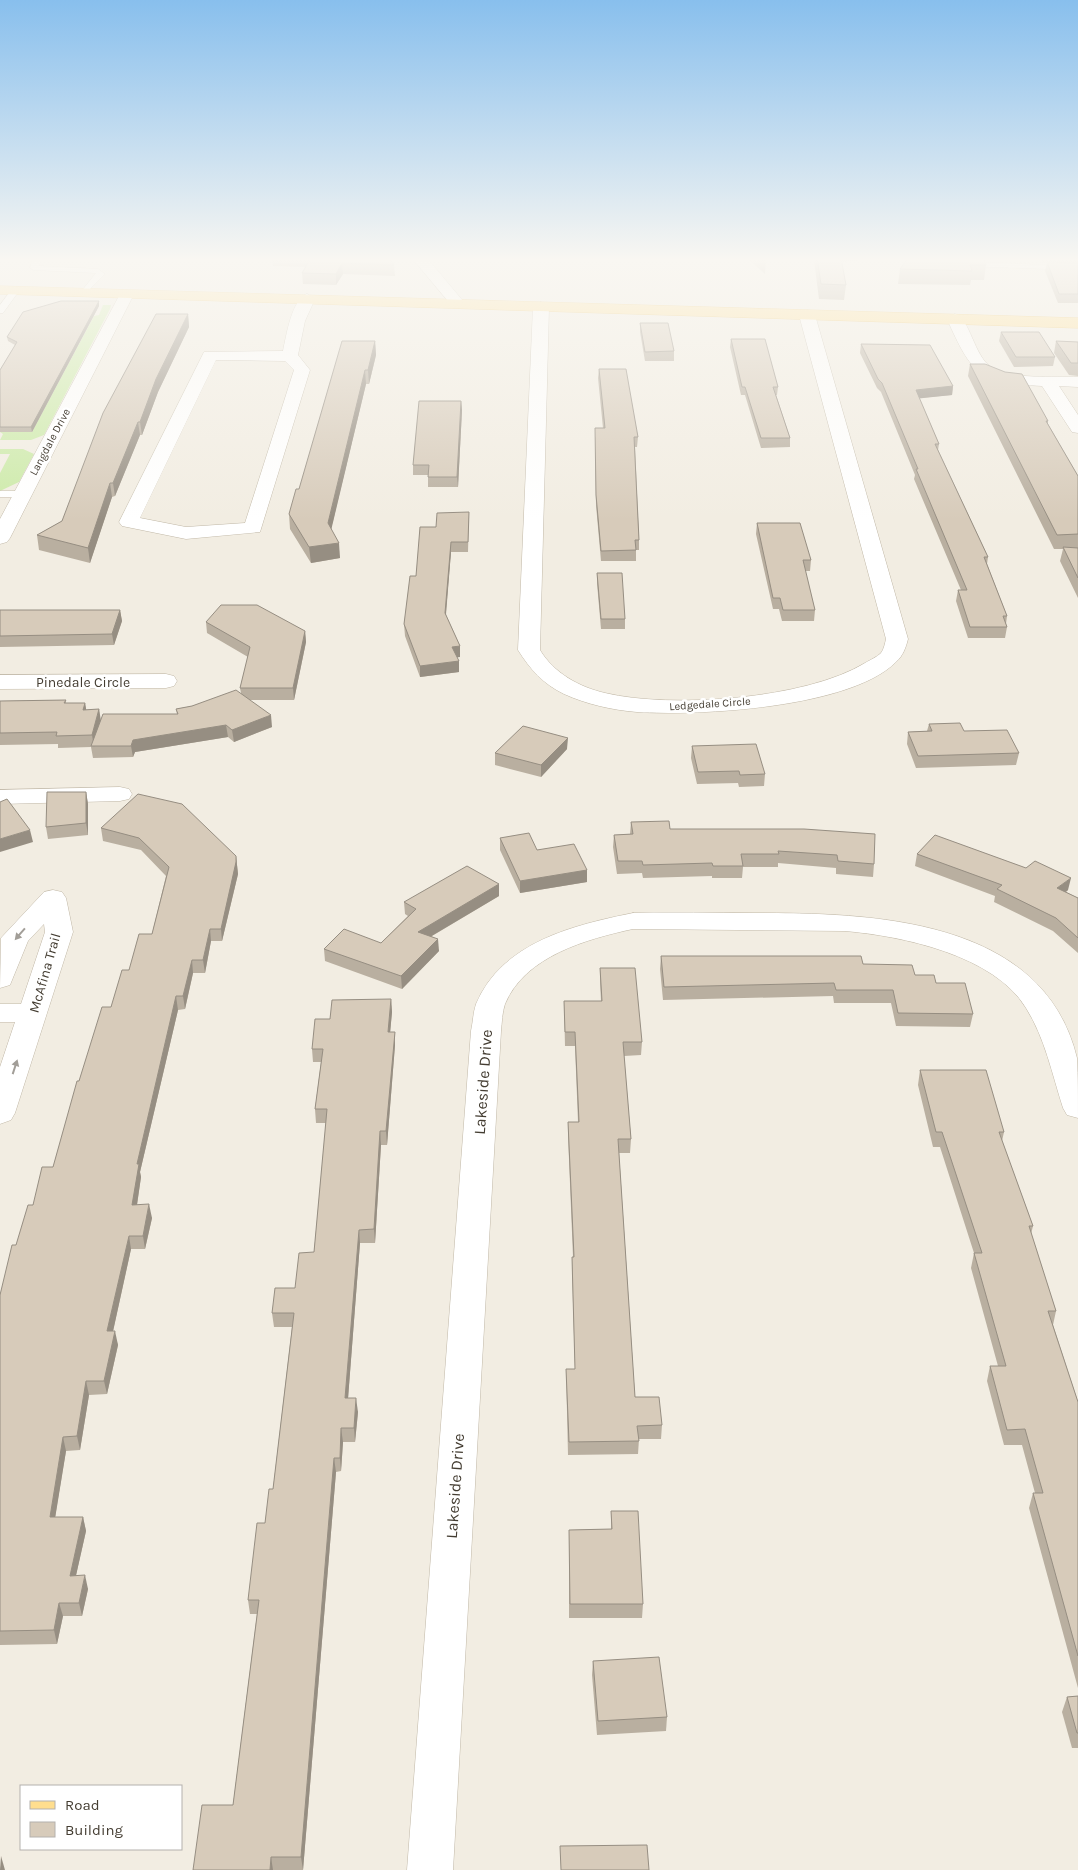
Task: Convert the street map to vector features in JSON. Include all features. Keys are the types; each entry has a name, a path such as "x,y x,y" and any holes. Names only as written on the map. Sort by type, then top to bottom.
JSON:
{"street":[{"name":"Langdale Drive","path":"0,538 101,345"},
{"path":"290,356 292,345"},
{"name":"Ledgedale Circle","path":"540,345 529,650 536,663 547,674 581,693 631,705 679,708 785,696 845,681 872,669 889,658 897,639 815,345"},
{"path":"969,345 980,367 1006,378 1078,382"},
{"path":"210,355 290,356 302,370 253,528 186,533 129,522 210,355"},
{"path":"1047,381 1078,428"},
{"name":"Pinedale Circle","path":"0,682 166,681"},
{"path":"0,797 120,794"},
{"name":"McAfina Trail","path":"0,980 15,938 54,898 59,932 0,1114"},
{"name":"Lakeside Drive","path":"430,1870 486,1030 491,1005 502,986 516,970 564,940 586,932 633,921 819,921 860,922 895,926 960,946 1004,970 1021,983 1034,997 1053,1033 1078,1108"},
{"path":"0,1013 34,1013"}],"lane":[{"path":"0,494 23,494"}],"green space":[{"path":"78,345 91,345 44,435 31,440 0,440 3,434 0,432 32,432"},
{"path":"0,449 23,449 34,454 19,482 0,491 0,473 10,454 0,454"}],"building":[{"path":"15,345 75,345 31,427 0,427 0,370"},
{"path":"139,345 173,345 156,379 140,422 138,422 113,483 110,483 88,548 37,535 62,521 103,413"},
{"path":"341,345 374,345 368,370 365,370 328,523 339,543 309,547 289,514 296,489 299,489"},
{"path":"644,345 673,345 674,351 645,352"},
{"path":"732,345 767,345 778,387 773,387 790,438 761,438 745,387 742,387"},
{"path":"862,345 930,345 953,386 916,390 939,444 935,444 988,557 984,557 1007,616 1003,616 1007,627 970,627 958,590 967,590 882,383 878,379"},
{"path":"1009,345 1047,345 1055,357 1016,357"},
{"path":"1059,345 1078,345 1078,363 1071,363"},
{"path":"970,364 985,364 1005,372 1022,374 1048,421 1046,421 1078,476 1078,534 1057,535"},
{"path":"599,369 626,369 638,437 634,437 639,540 635,540 636,550 601,551 596,495 595,428 605,428"},
{"path":"419,401 461,401 457,477 428,477 429,465 413,465"},
{"path":"469,512 468,542 451,542 445,613 460,646 452,647 459,661 420,666 404,624 410,576 416,576 420,527 436,527 437,513"},
{"path":"757,523 800,523 811,560 803,560 815,610 783,610 780,598 773,598"},
{"path":"1063,547 1078,548 1078,578"},
{"path":"597,573 622,573 625,619 601,619"},
{"path":"221,605 257,605 305,631 293,688 240,688 250,647 206,622"},
{"path":"0,610 120,610 112,634 0,636"},
{"path":"236,690 271,715 232,730 226,725 133,740 131,746 91,746 103,714 178,714 176,709 192,706"},
{"path":"66,700 64,703 85,703 83,710 99,709 92,735 56,736 57,732 0,733 0,701"},
{"path":"960,723 964,731 1007,730 1019,753 918,756 908,732 932,731 929,724"},
{"path":"523,726 568,738 541,765 495,753"},
{"path":"756,744 765,774 740,775 739,771 698,772 692,746"},
{"path":"47,792 86,792 86,823 46,827"},
{"path":"138,794 182,804 236,856 236,862 221,929 210,929 203,960 192,960 183,996 176,996 137,1164 139,1164 132,1205 149,1204 143,1236 129,1236 107,1331 115,1331 104,1381 86,1381 77,1436 63,1437 50,1517 83,1517 70,1576 85,1575 79,1603 59,1603 54,1630 0,1631 0,1295 12,1245 16,1245 28,1205 33,1205 42,1167 53,1167 77,1081 79,1081 102,1007 111,1007 122,970 129,970 139,934 152,934 169,867 139,838 101,828"},
{"path":"7,799 30,830 0,839 0,802"},
{"path":"669,821 670,829 804,829 875,834 874,864 838,861 837,855 778,851 779,854 741,854 743,866 713,866 712,863 643,865 642,861 618,861 614,835 633,834 631,822"},
{"path":"529,833 537,850 574,844 587,870 520,881 500,838"},
{"path":"935,835 1026,868 1035,861 1071,878 1057,888 1078,898 1078,938 1056,918 997,889 1002,885 917,854"},
{"path":"467,866 499,884 418,932 438,939 401,976 324,949 344,929 381,943 416,909 404,902"},
{"path":"661,956 861,956 863,964 912,965 915,975 934,975 936,983 965,983 973,1014 898,1013 893,990 836,990 834,983 664,987"},
{"path":"600,968 635,968 642,1042 623,1042 631,1139 618,1139 635,1397 659,1397 662,1425 637,1426 639,1441 569,1442 566,1369 575,1369 572,1257 574,1257 568,1122 579,1122 575,1032 565,1032 564,1001 602,1001"},
{"path":"391,999 388,1032 395,1032 386,1131 380,1131 374,1229 359,1230 345,1398 356,1398 354,1428 341,1428 340,1458 334,1458 301,1857 271,1857 270,1870 193,1870 202,1805 233,1805 259,1600 248,1600 257,1523 265,1523 269,1489 273,1489 294,1313 272,1313 275,1288 295,1288 299,1253 314,1252 327,1109 315,1109 323,1049 312,1049 315,1019 330,1019 332,1000"},
{"path":"920,1070 986,1070 1004,1132 999,1132 1033,1226 1029,1226 1056,1311 1048,1311 1078,1402 1078,1656 1033,1493 1043,1493 1025,1429 1007,1430 990,1366 1006,1366 974,1253 982,1253 942,1132 936,1132"},
{"path":"611,1511 638,1511 643,1604 570,1604 569,1530 612,1529"},
{"path":"659,1657 667,1717 598,1721 593,1661"},
{"path":"1078,1696 1078,1733 1077,1733 1067,1697"},
{"path":"647,1845 649,1870 561,1870 560,1846"}]}
